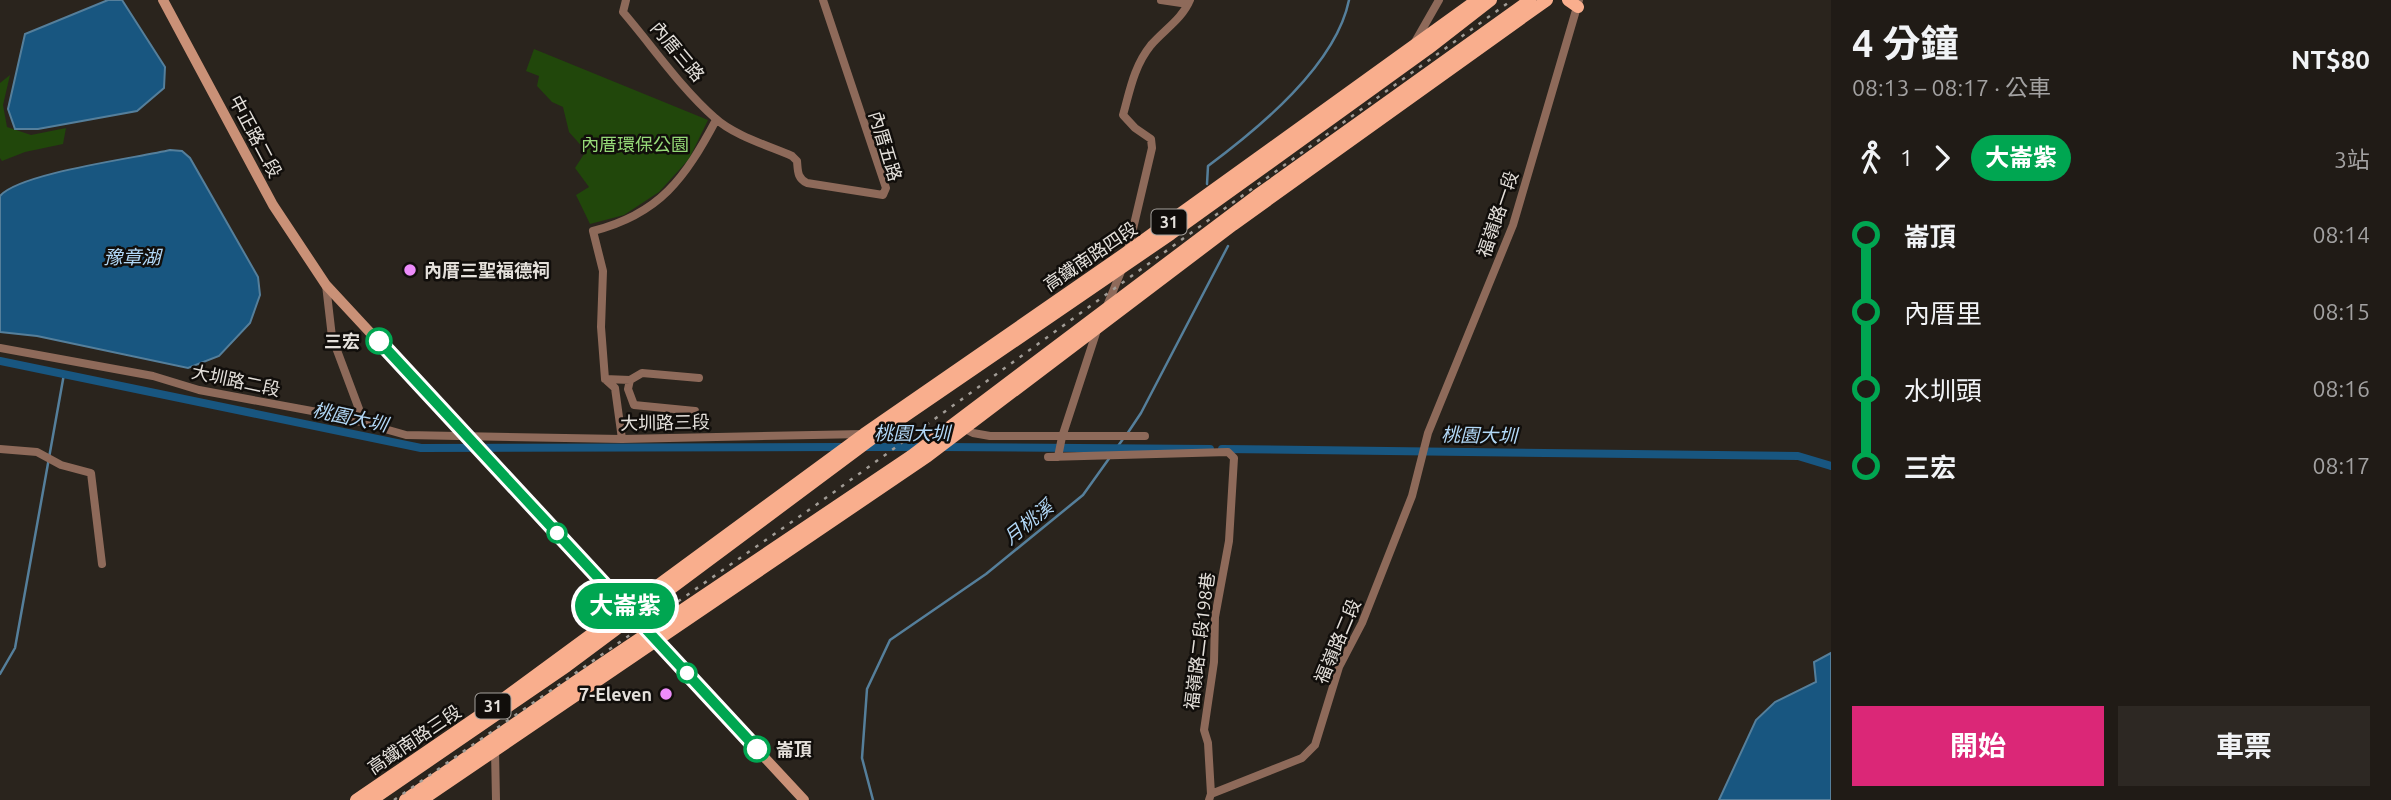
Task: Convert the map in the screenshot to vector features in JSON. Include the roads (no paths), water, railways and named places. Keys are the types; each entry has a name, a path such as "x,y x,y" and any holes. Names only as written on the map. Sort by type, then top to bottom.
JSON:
{"main road":[{"name":"中正路二段","path":"163,0 273,205 326,285 804,800"},
{"name":"高鐵南路四段","path":"865,437 1292,135 1477,0"},
{"name":"高鐵南路四段","path":"865,437 1032,330 1123,267 1342,111 1491,0"},
{"name":"31","path":"422,800 935,439 1256,196 1530,0"},
{"name":"31","path":"405,800 928,456 1233,225 1546,0"},
{"path":"1292,135 1308,124 1342,111"},
{"path":"1233,225 1256,196"},
{"path":"1032,330 1061,296"},
{"path":"1032,366 1065,354"},
{"name":"31","path":"631,613 837,454 865,437"},
{"name":"31","path":"631,613 852,454 865,437"},
{"name":"高鐵南路三段","path":"356,800 631,613"},
{"name":"高鐵南路三段","path":"372,800 567,666 631,613"}],"street":[{"name":"內厝三路","path":"626,0 623,12 716,120"},
{"name":"內厝五路","path":"716,120 792,156 797,161 801,180 807,183 883,195 886,188 823,0"},
{"path":"1048,457 1058,456 1061,438 1097,329 1123,267 1152,148 1151,139 1123,115 1136,68 1150,46 1184,14 1189,2 1161,0"},
{"path":"1412,48 1439,0"},
{"name":"福嶺路一段","path":"1428,435 1513,225 1575,2"},
{"path":"622,439 615,388 605,379 601,327 603,271 593,231 633,218 664,196 695,161 716,120"},
{"path":"326,285 332,337 365,425"},
{"name":"大圳路二段","path":"0,348 153,376 199,390 339,416 406,435 471,440"},
{"path":"605,379 630,380 642,373 699,378"},
{"path":"630,380 628,389 634,405 695,411"},
{"path":"965,429 990,436 1145,436"},
{"name":"福嶺路二段","path":"1210,797 1302,758 1315,745 1339,667 1362,623 1412,496 1428,435"},
{"name":"大圳路三段","path":"471,440 865,437"},
{"path":"0,449 37,453 61,465 91,473 102,564"},
{"name":"福嶺路二段198巷","path":"1058,456 1228,452 1235,463 1229,541 1215,617 1214,662 1204,730 1208,743 1210,797"},
{"path":"495,750 496,800"}],"water":[{"path":"108,0 122,0 165,67 164,88 137,111 38,129 15,129 8,109 25,34"},
{"name":"豫章湖","path":"170,150 182,151 190,158 258,277 260,295 250,323 219,356 188,368 37,336 0,332 0,196 11,188 53,173"},
{"path":"1831,653 1831,800 1719,800 1756,720 1775,702 1816,682 1814,662"}],"waterway":[{"name":"月桃溪","path":"1207,184 1208,166 1272,114 1312,71 1329,48 1349,0"},
{"name":"月桃溪","path":"1127,434 1141,413 1228,246"},
{"name":"桃園大圳","path":"0,361 421,448 846,447"},
{"path":"0,674 15,648 64,374"},
{"name":"月桃溪","path":"873,800 862,758 867,689 890,640 986,574 1083,495 1123,439"},
{"name":"桃園大圳","path":"862,447 923,447"},
{"name":"桃園大圳","path":"939,447 1210,449"},
{"name":"桃園大圳","path":"1222,449 1798,456 1831,466"}],"railway":[{"path":"394,800 823,500 1512,0"}],"place":[{"name":"內厝三聖福德祠","path":"410,270"},
{"name":"三宏","path":"379,341"},
{"name":"7-Eleven","path":"666,694"},
{"name":"崙頂","path":"757,749"}],"park label":[{"name":"內厝環保公園","path":"635,144"}]}
